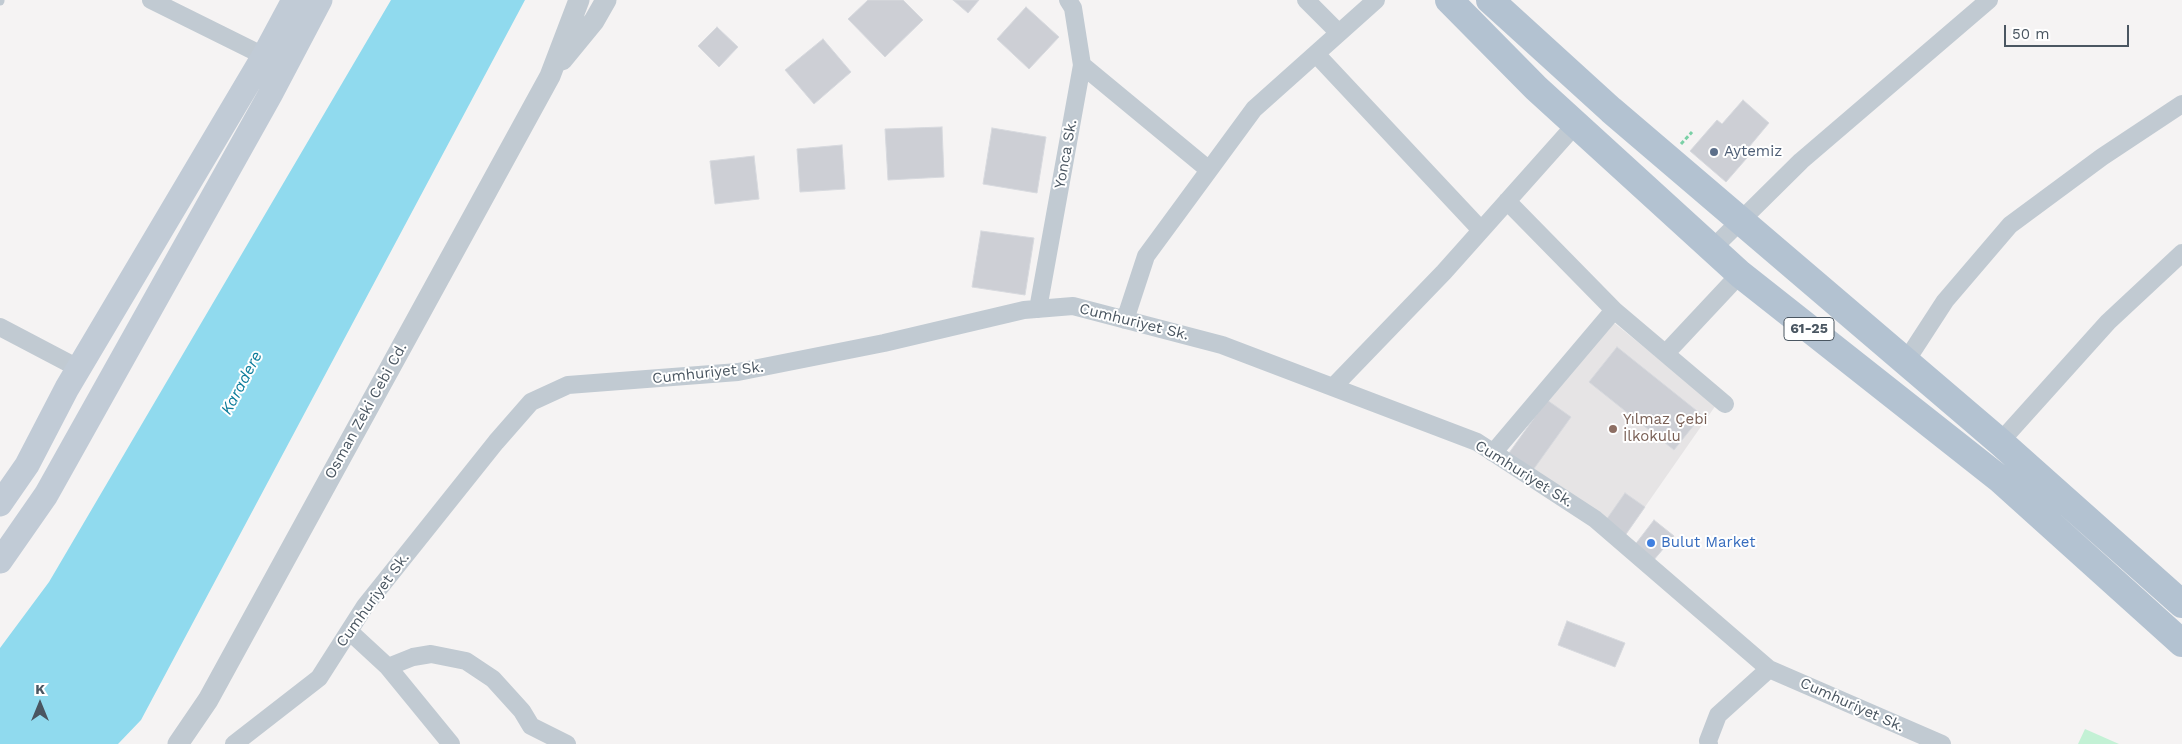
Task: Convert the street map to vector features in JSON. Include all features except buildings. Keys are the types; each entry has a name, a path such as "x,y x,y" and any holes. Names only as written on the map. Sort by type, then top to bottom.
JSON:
{"main road":[{"path":"0,504 27,465 78,368 264,56 294,0"},
{"path":"0,561 46,494 270,95 320,0"},
{"name":"61-25","path":"1449,0 1536,88 1740,274 2001,480 2182,643"},
{"name":"61-25","path":"1490,0 1611,110 2000,442 2182,604"}],"street":[{"path":"151,0 264,56"},
{"name":"Osman Zeki Cebi Cd.","path":"178,744 208,700 550,76 579,0"},
{"name":"Osman Zeki Cebi Cd.","path":"550,76 594,21 606,0"},
{"name":"Yonca Sk.","path":"1038,308 1082,65 1073,8 1068,0"},
{"path":"1306,0 1338,33"},
{"path":"1125,320 1146,256 1254,109 1376,0"},
{"path":"1712,249 1801,161 1989,0"},
{"path":"1316,54 1481,230"},
{"path":"1082,65 1210,170"},
{"path":"1906,361 1945,301 2010,225 2102,157 2182,104"},
{"path":"1333,387 1444,272 1576,124"},
{"path":"1507,201 1614,310 1726,404"},
{"path":"2000,442 2108,322 2182,253"},
{"path":"1666,353 1740,274"},
{"name":"Cumhuriyet Sk.","path":"234,744 319,678 377,591 496,442 531,402 568,385 738,372 884,343 1024,310 1073,306 1222,345 1477,442 1595,520 1769,669 1942,744"},
{"path":"1493,453 1614,310"},
{"path":"0,327 78,368"},
{"path":"349,631 388,667 451,744"},
{"path":"388,667 413,657 431,654 466,661 493,678 522,711 531,726 568,744"},
{"path":"1709,744 1718,715 1769,669"}],"shaded area":[{"name":"Yılmaz Çebi İlkokulu","path":"1613,322 1716,405 1624,537 1533,470 1547,400"}],"green space":[{"path":"2085,729 2119,744 2078,744"}],"water":[{"name":"Karadere","path":"391,0 525,0 141,720 118,744 0,744 0,648 49,582"}],"place":[{"name":"Aytemiz","path":"1714,152"},
{"name":"Yılmaz Çebi İlkokulu","path":"1613,429"},
{"name":"Bulut Market","path":"1651,543"}]}
